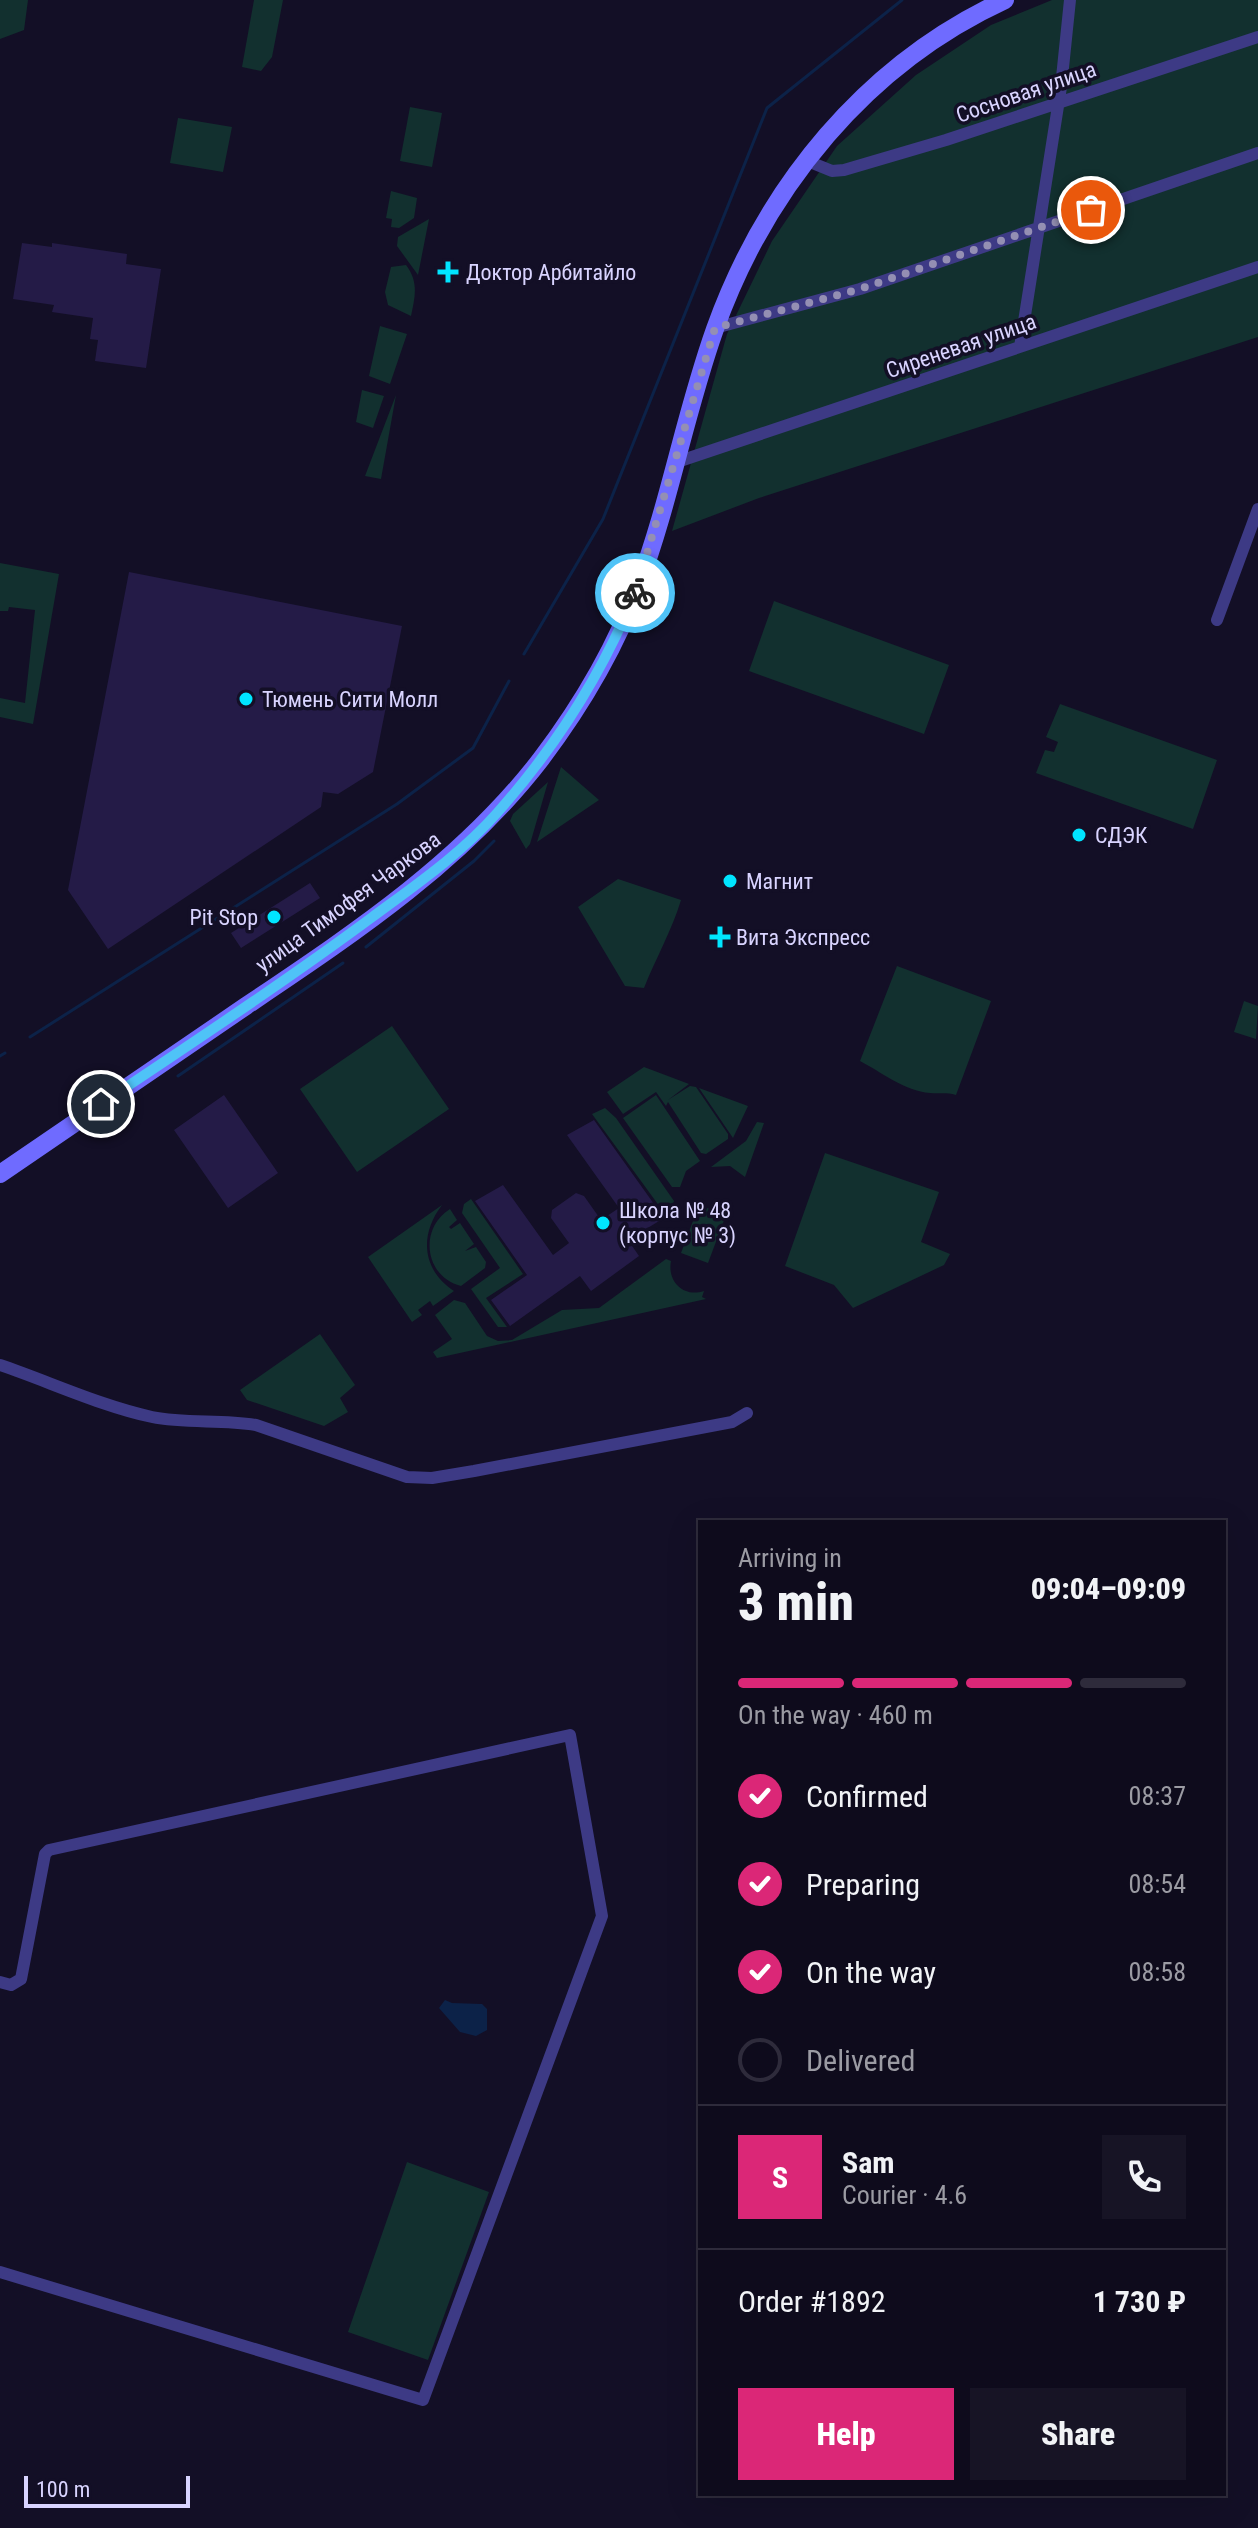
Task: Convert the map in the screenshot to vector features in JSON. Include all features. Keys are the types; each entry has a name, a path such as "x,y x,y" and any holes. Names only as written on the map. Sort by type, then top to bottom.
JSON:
{"main road":[{"name":"улица Тимофея Чаркова","path":"0,1174 343,939 459,850 495,815 543,756 599,673 639,585 715,328 743,265 805,160 870,88 940,35 1005,0"}],"street":[{"path":"1020,347 1070,0"},
{"name":"Сосновая улица","path":"805,160 832,171 844,170 1056,105 1258,37"},
{"path":"715,328 860,289 1258,153"},
{"name":"Сиреневая улица","path":"677,462 1258,267"},
{"path":"1217,620 1258,509"},
{"path":"0,1365 148,1416 182,1422 233,1421 256,1425 407,1477 432,1478 488,1468 732,1422 747,1413"},
{"path":"0,1982 11,1985 21,1979 45,1854 49,1850 570,1735 602,1916 423,2400 0,2272"}],"green space":[{"path":"0,0 28,0 24,30 0,39"},
{"path":"254,0 283,0 272,57 261,71 242,67"},
{"path":"1052,0 1258,0 1258,337 759,498 672,531 727,334 772,241 837,146 916,75 991,25"},
{"path":"410,107 442,113 432,167 400,161"},
{"path":"178,118 232,127 223,172 170,163"},
{"path":"391,191 417,198 414,218 399,228 391,227 392,219 386,218"},
{"path":"429,219 418,275 397,246 398,237"},
{"path":"406,265 414,284 411,316 388,305 385,292 391,267"},
{"path":"380,326 407,334 390,384 369,376"},
{"path":"362,390 384,396 373,428 356,422"},
{"path":"396,395 381,479 365,476"},
{"path":"0,563 59,574 33,724 0,717 0,698 25,703 35,610 9,607 8,611 0,611"},
{"path":"774,601 949,665 924,734 749,671"},
{"path":"1060,704 1217,760 1193,829 1036,773 1045,750 1054,752 1058,742 1046,737"},
{"path":"561,767 599,800 537,842"},
{"path":"548,782 526,849 510,821 513,814"},
{"path":"618,879 681,900 644,988 625,986 578,907"},
{"path":"897,966 991,1001 956,1095 911,1089 860,1061"},
{"path":"1244,1001 1258,1006 1256,1039 1234,1032"},
{"path":"392,1026 449,1109 357,1172 300,1089"},
{"path":"644,1067 689,1084 668,1100 690,1086 696,1087 728,1134 728,1139 706,1154 701,1153 668,1102 666,1106 656,1092 623,1114 607,1092"},
{"path":"699,1088 748,1106 733,1138"},
{"path":"656,1095 700,1161 686,1171 680,1187 672,1187 623,1118"},
{"path":"605,1108 616,1118 674,1201 668,1218 592,1114"},
{"path":"757,1122 764,1123 745,1177 730,1166 711,1167 746,1141"},
{"path":"825,1153 939,1192 921,1242 950,1254 944,1265 853,1308 834,1285 785,1266"},
{"path":"471,1199 523,1274 486,1298 507,1327 498,1327 471,1289 500,1268 462,1213 464,1204"},
{"path":"442,1205 430,1228 427,1251 435,1273 454,1291 433,1306 430,1301 418,1310 422,1315 412,1322 368,1257"},
{"path":"699,1205 726,1215 708,1263 681,1253"},
{"path":"450,1209 457,1220 449,1227 451,1229 460,1223 474,1244 465,1251 476,1247 486,1262 485,1268 461,1286 440,1273 430,1252 433,1228"},
{"path":"666,1259 671,1261 670,1268 678,1286 689,1292 704,1291 702,1297 706,1299 437,1358 433,1352 452,1339 435,1315 454,1300 465,1303 487,1336 498,1341 512,1340 562,1310 599,1308"},
{"path":"320,1334 355,1385 340,1398 348,1412 324,1426 247,1400 240,1390"},
{"path":"407,2162 489,2192 428,2360 348,2332"}],"water":[{"path":"445,2000 482,2004 487,2009 487,2030 476,2036 460,2032 439,2008"}],"building":[{"path":"22,243 52,247 52,243 127,254 126,264 161,269 146,368 95,361 98,340 90,339 93,318 52,312 54,305 13,299"},
{"name":"Тюмень Сити Молл","path":"129,572 402,626 373,772 338,794 323,792 321,807 108,949 68,890"},
{"name":"Pit Stop","path":"310,883 320,898 241,948 231,933"},
{"path":"224,1095 278,1173 228,1208 174,1130"},
{"name":"Школа № 48 (корпус № 3)","path":"594,1120 664,1218 628,1240 639,1256 591,1291 580,1276 510,1326 491,1300 527,1275 475,1201 503,1185 553,1255 569,1243 551,1218 552,1210 576,1193 584,1196 601,1220 619,1208 567,1135"}],"waterway":[{"path":"524,654 603,519 767,108 902,0"},
{"path":"30,1037 397,804 473,748 509,681"},
{"path":"366,947 474,861 494,841"},
{"path":"178,1076 343,963"},
{"path":"0,1056 5,1053"}],"way so far":[{"path":"635,593 655,537 715,328 860,289 1091,210"}],"place":[{"name":"Доктор Арбитайло","path":"448,272"},
{"name":"Тюмень Сити Молл","path":"246,699"},
{"name":"СДЭК","path":"1079,835"},
{"name":"Магнит","path":"730,881"},
{"name":"Pit Stop","path":"274,917"},
{"name":"Вита Экспресс","path":"720,937"},
{"name":"Школа № 48 (корпус № 3)","path":"603,1223"}],"route":[{"path":"101,1104 343,939 459,850 495,815 543,756 599,673 635,593"}]}
